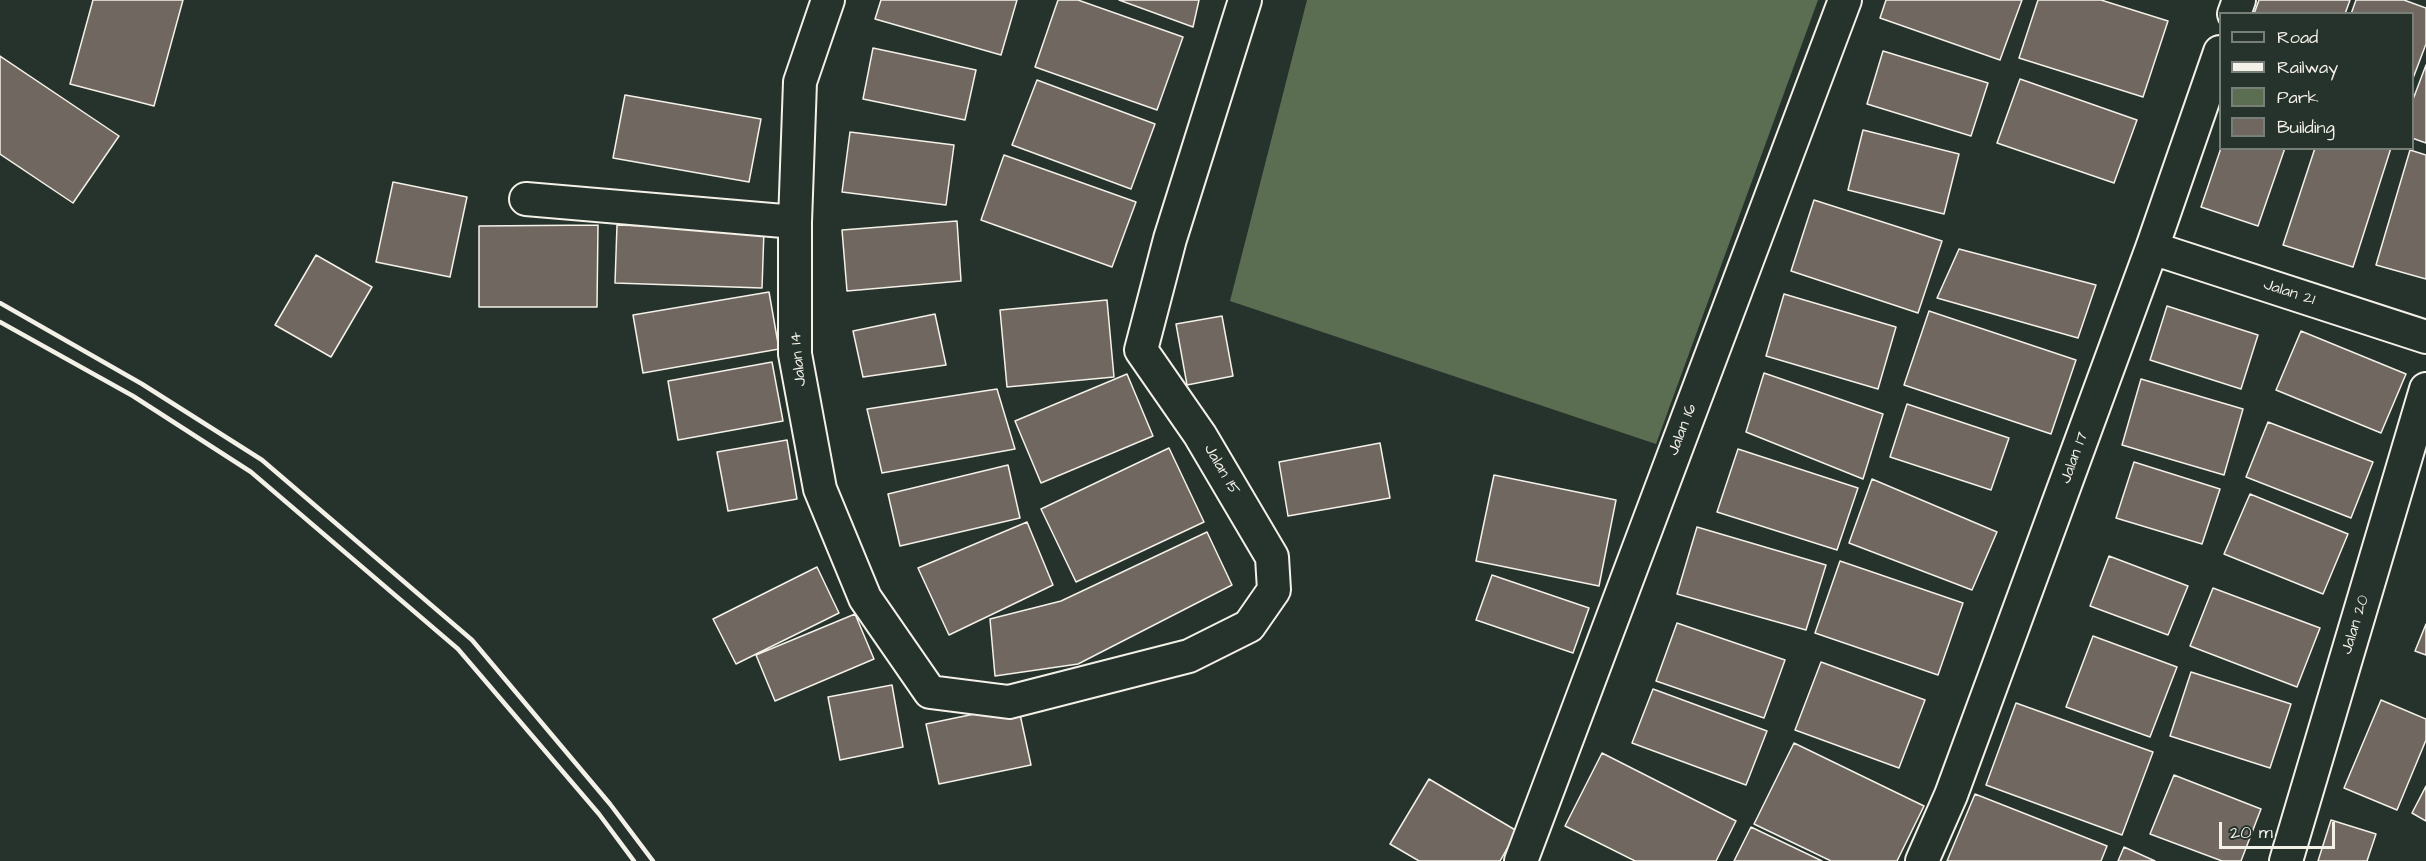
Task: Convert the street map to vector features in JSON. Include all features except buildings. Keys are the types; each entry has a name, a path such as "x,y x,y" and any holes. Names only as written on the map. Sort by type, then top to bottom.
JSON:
{"street":[{"name":"Jalan 14","path":"828,0 800,82 795,222 795,354 820,489 865,598 930,692"},
{"name":"Jalan 15","path":"930,692 1009,702 1189,656 1249,626 1274,590 1272,557 1200,435 1141,350 1170,239 1245,0"},
{"name":"Jalan 16","path":"1521,861 1845,0"},
{"name":"Jalan 17","path":"1922,861 1951,795 2152,248 2219,55"},
{"path":"526,199 795,222"},
{"name":"Jalan 21","path":"2152,248 2426,337"},
{"name":"Jalan 20","path":"2286,861 2426,389"}],"green space":[{"path":"1307,0 1818,0 1656,444 1230,301"}],"railway":[{"path":"0,303 142,384 262,460 472,640 610,804 653,861"},
{"path":"0,322 133,396 251,472 458,649 599,814 634,861"}]}
